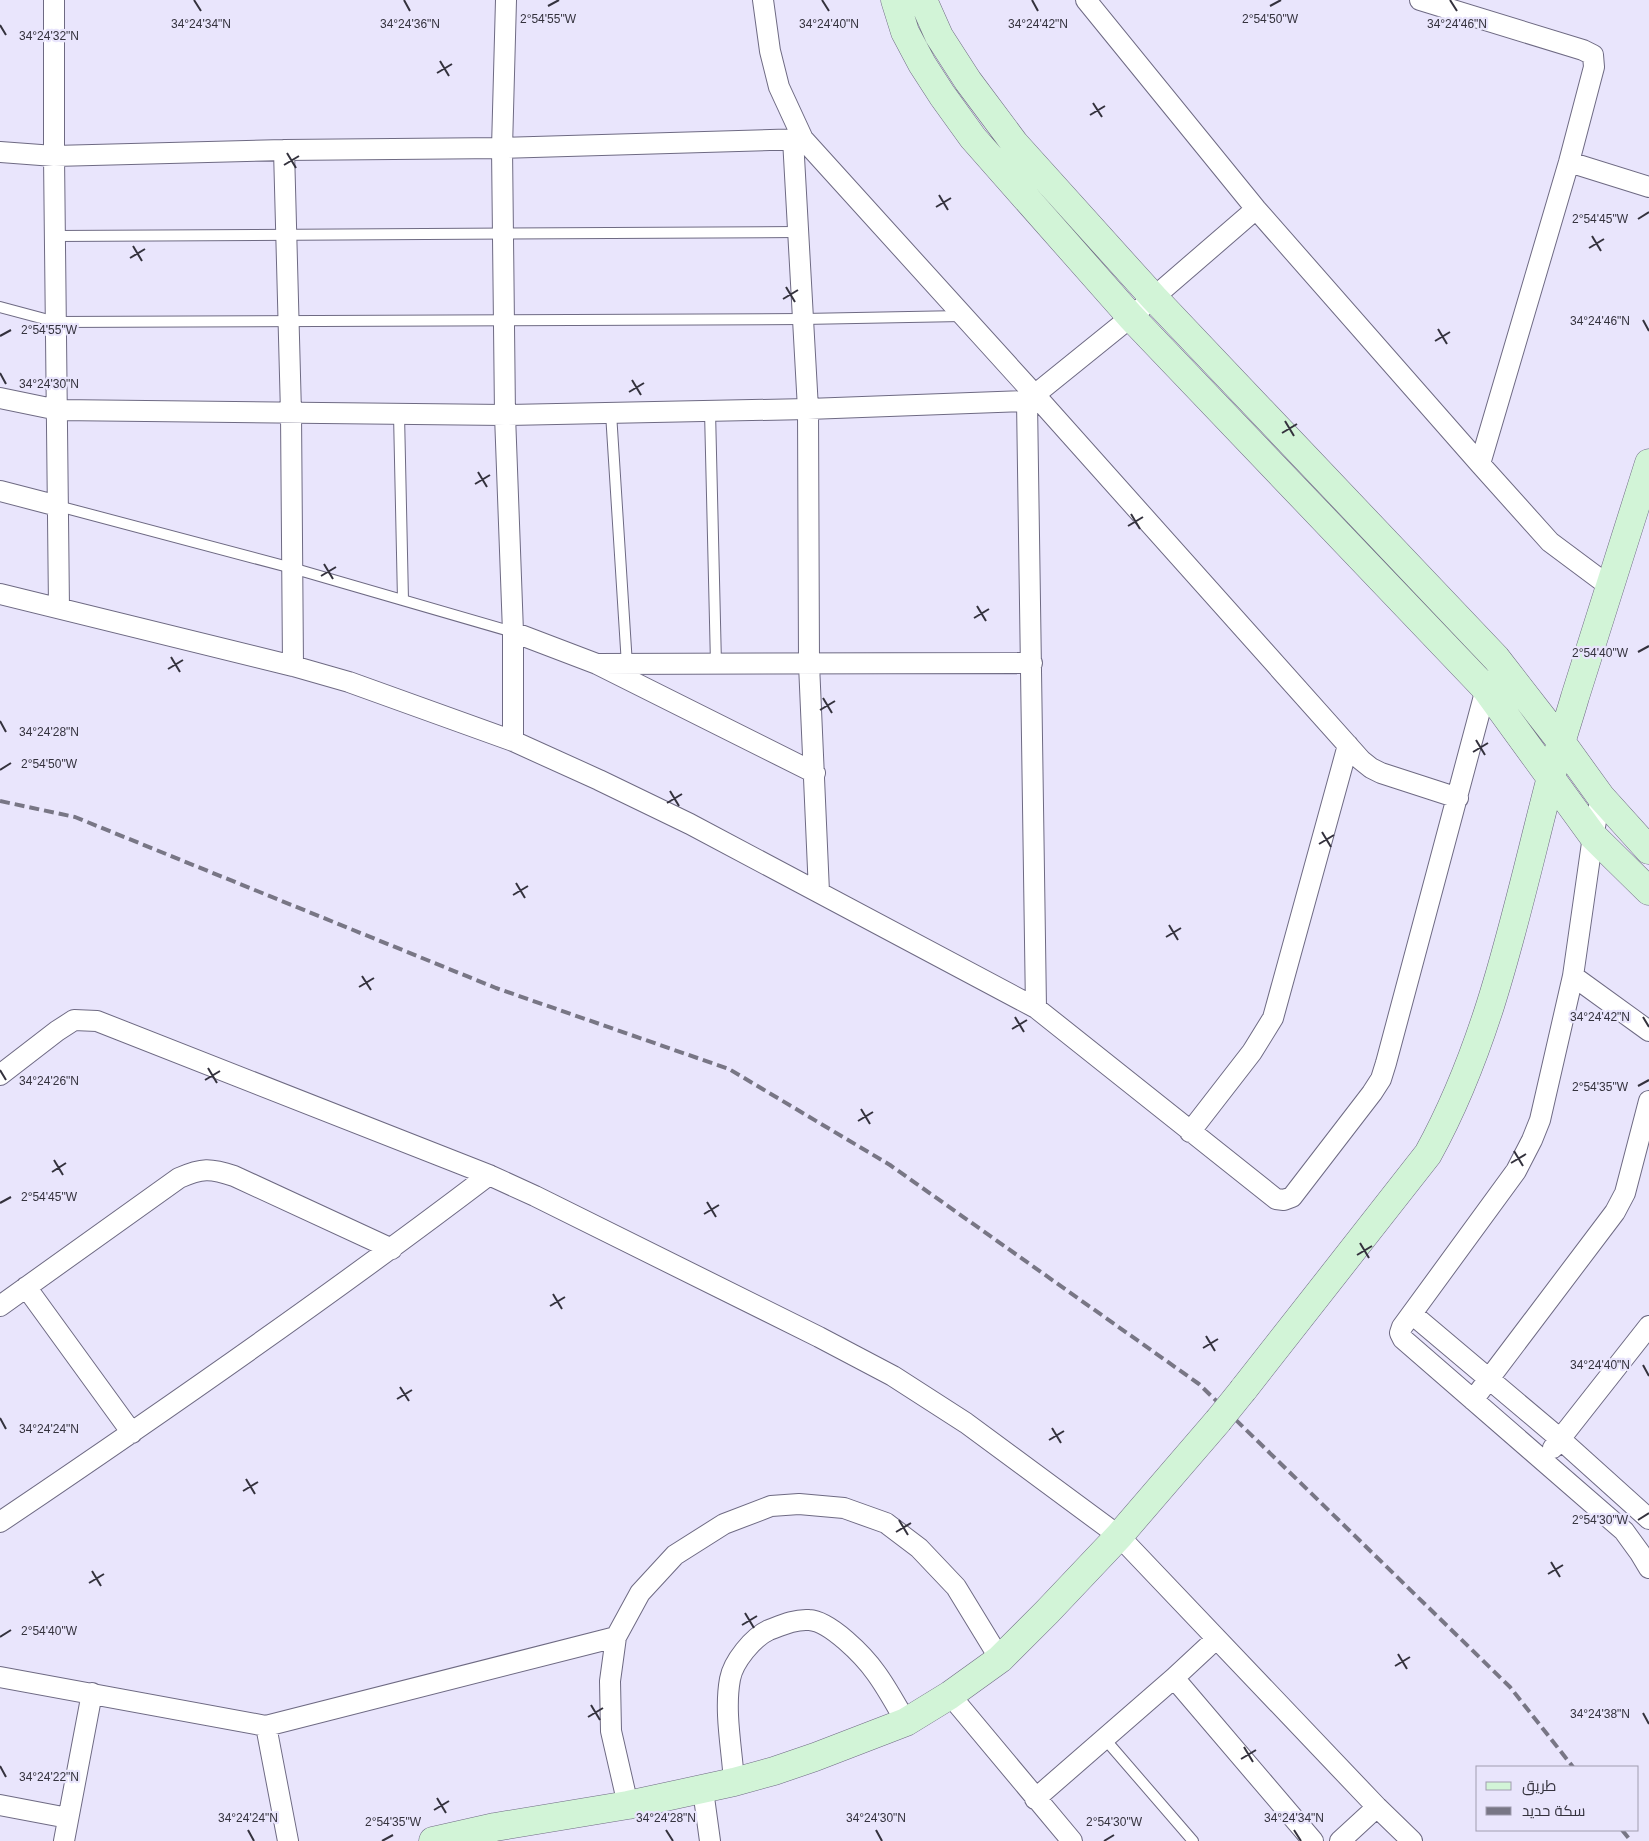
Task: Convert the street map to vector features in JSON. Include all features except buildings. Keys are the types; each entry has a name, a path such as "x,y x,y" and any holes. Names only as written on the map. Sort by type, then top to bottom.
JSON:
{"street":[{"path":"54,0 59,608"},
{"path":"506,0 502,148 505,415 513,632 513,742"},
{"path":"763,0 770,51 798,139 798,232 808,409 809,664 815,773 818,892"},
{"path":"895,0 905,32 922,64 963,124 980,145 1132,317 1486,689 1593,836 1649,891"},
{"path":"923,0 939,36 968,81 1014,144 1154,298 1496,658 1601,797 1649,850"},
{"path":"1086,0 1256,209 1480,464 1550,542 1609,586"},
{"path":"1420,0 1593,54 1594,67 1569,162 1480,464"},
{"path":"0,152 54,156 284,150 502,148 798,139 964,316 1031,398 1360,760 1371,768 1458,798"},
{"path":"284,150 291,413 293,666"},
{"path":"1569,162 1649,187"},
{"path":"0,398 58,410 505,415 808,409 1031,398 1132,317 1256,209"},
{"path":"1031,398 1036,1008"},
{"path":"433,1841 495,1827 628,1805 703,1790 774,1771 906,1722 950,1695 1000,1659 1119,1536 1218,1422 1410,1178 1428,1154 1440,1133 1463,1081 1490,1006 1519,902 1550,778 1649,463"},
{"path":"0,491 58,506"},
{"path":"0,594 293,666 349,682 513,742 600,780 690,824 1036,1008 1276,1199 1284,1200 1292,1197 1381,1079 1496,658"},
{"path":"513,632 597,664 815,773"},
{"path":"597,664 1032,663"},
{"path":"1190,1132 1252,1052 1273,1018 1348,745"},
{"path":"1601,797 1593,836 1573,976 1540,1120 1516,1171 1402,1327 1400,1334 1402,1339 1616,1524 1632,1541 1649,1568"},
{"path":"1573,976 1649,1031"},
{"path":"0,1075 74,1020 97,1021 489,1175 734,1294 893,1376 966,1423 1119,1536 1377,1807 1412,1841"},
{"path":"1473,1400 1615,1212 1643,1151 1649,1101"},
{"path":"0,1306 178,1178 196,1171 214,1170 234,1176 392,1249"},
{"path":"0,1522 132,1433 392,1249 489,1175"},
{"path":"26,1287 132,1433"},
{"path":"1412,1314 1490,1378 1649,1518"},
{"path":"1543,1461 1559,1438 1649,1326"},
{"path":"628,1805 611,1731 610,1681 616,1636 640,1593 675,1555 724,1524 771,1506 799,1504 844,1508 886,1523 919,1548 956,1587 1000,1659"},
{"path":"1632,1541 1649,1529"},
{"path":"734,1782 728,1704 730,1677 742,1655 761,1634 787,1622 810,1620 831,1628 852,1645 876,1672 906,1722"},
{"path":"0,1678 92,1693 266,1726 616,1636"},
{"path":"1035,1799 1216,1639"},
{"path":"1174,1678 1313,1841"},
{"path":"64,1841 92,1693"},
{"path":"950,1695 1072,1841"},
{"path":"266,1726 288,1841"},
{"path":"703,1790 710,1841"},
{"path":"0,1805 68,1818"},
{"path":"1340,1841 1377,1807"}],"lane":[{"path":"55,236 798,232"},
{"path":"0,307 56,322 803,319 964,316"},
{"path":"710,411 716,664"},
{"path":"611,413 627,665"},
{"path":"399,414 404,600"},
{"path":"58,506 292,568 513,632"},
{"path":"1104,1738 1193,1841"}],"railway":[{"path":"0,801 75,817 496,988 729,1069 890,1165 1199,1384 1510,1687 1572,1766"},
{"path":"1623,1831 1631,1841"}]}
